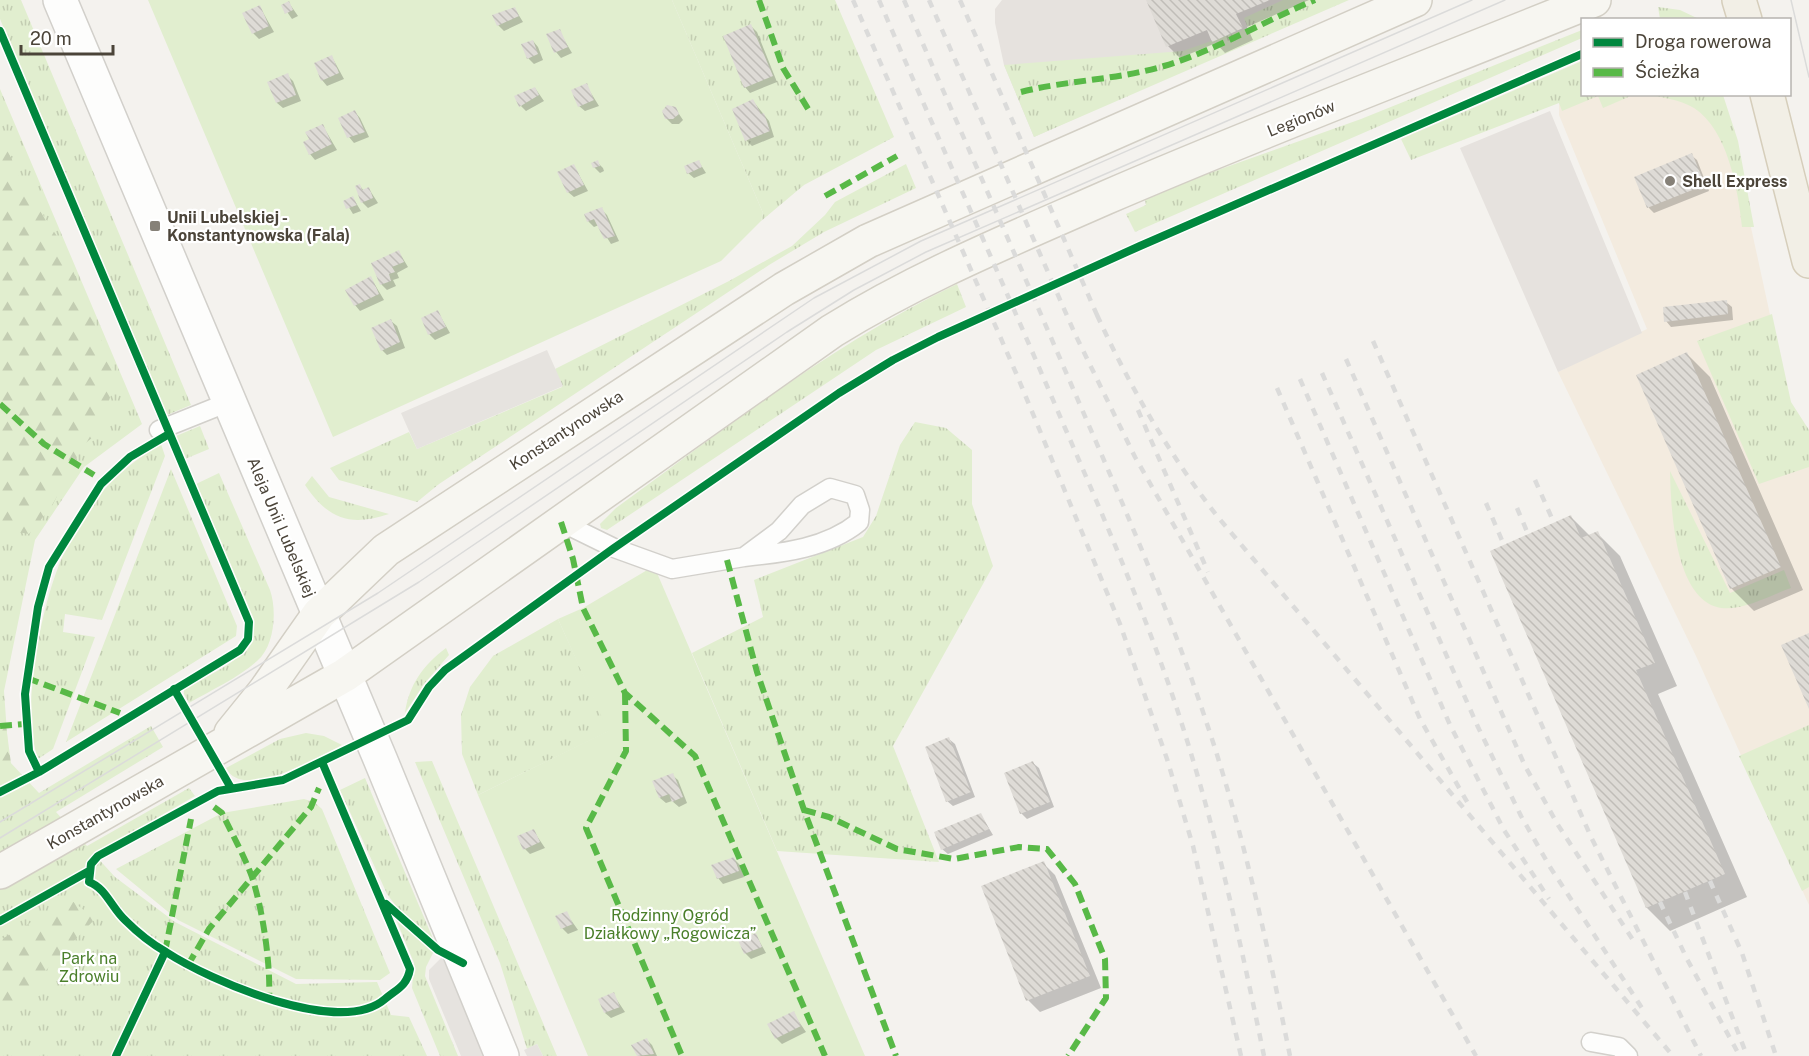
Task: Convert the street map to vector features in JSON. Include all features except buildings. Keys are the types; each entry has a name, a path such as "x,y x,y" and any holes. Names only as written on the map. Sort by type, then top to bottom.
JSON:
{"main road":[{"name":"Konstantynowska","path":"210,752 251,710 319,614 361,571 414,529 784,289 868,241 1415,0"},
{"name":"Legionów","path":"1009,240 1193,161 1594,0"},
{"path":"1739,0 1744,18"},
{"path":"1768,96 1809,261"},
{"name":"Konstantynowska","path":"0,872 345,675 832,331 935,273 1009,240"}],"street":[{"name":"Aleja Unii Lubelskiej","path":"60,0 345,675 502,1056"}],"lane":[{"path":"159,430 229,402"},
{"path":"561,522 614,548 672,569 801,550 845,533 859,522 860,510 855,495 830,488 802,505 779,531 744,557"},
{"path":"1591,1041 1619,1047 1628,1056"}],"shaded area":[{"path":"1002,0 1339,0 1034,137 1004,65 995,23 995,9"},
{"path":"1581,94 1694,96 1737,163 1789,402 1809,433 1809,905 1696,656 1558,372 1647,329 1559,115 1559,102"},
{"path":"1550,111 1642,333 1558,372 1460,148"},
{"path":"547,350 563,386 417,449 401,413"},
{"path":"442,957 484,1056 461,1056 429,979 429,970"},
{"path":"537,1044 543,1056 527,1056 524,1050"}],"green space":[{"path":"0,0 21,0 191,405 167,415 0,19"},
{"path":"148,0 672,0 763,213 761,221 721,261 333,437"},
{"path":"672,0 835,0 894,137 804,185 761,221 763,213"},
{"path":"1283,0 1349,0 1034,137 1004,65 1183,51 1248,28 1244,18"},
{"path":"1658,7 1680,10 1697,18 1660,18"},
{"path":"1581,30 1581,38 1135,232 1126,214 1146,205 1145,200 1204,175 1361,119"},
{"path":"1581,61 1581,96 1598,96 1562,111 1559,103 1411,160 1401,139"},
{"name":"Park na Zdrowiu","path":"0,89 142,424 84,467 35,540 4,691 9,761 39,793 151,726 163,747 56,812 87,846 189,788 195,796 94,854 115,877 175,922 296,984 377,982 391,1015 409,1017 427,1056 0,1056"},
{"path":"1598,96 1631,96 1603,108"},
{"path":"1650,96 1723,96 1738,141 1754,227 1742,227 1738,196 1729,162 1723,146 1706,118 1682,102"},
{"path":"0,131 21,181 62,244 117,378 97,434 83,445 52,506 29,534 0,529"},
{"path":"906,164 916,188 824,232 769,265 439,484 417,502 339,480 330,468 409,432 417,449 562,387 555,369 729,281 792,246 825,215 835,202"},
{"path":"957,284 966,307 876,350 607,530 601,528 600,524 616,508 782,388 867,333"},
{"path":"1772,314 1791,402 1809,430 1809,467 1759,484 1697,341"},
{"path":"915,422 946,428 972,450 972,504 993,566 893,746 939,862 777,851 692,653 763,617 754,580 863,537 876,516 900,445"},
{"path":"200,426 209,449 185,459 176,436"},
{"path":"161,444 165,456 102,620 65,614 63,632 95,637 53,749 38,759 31,720 36,654 50,590 61,561 73,534 89,508 133,463"},
{"path":"171,469 237,626 236,636 66,742"},
{"path":"1670,471 1730,593 1784,570 1791,588 1738,607 1721,608 1705,601 1693,588 1684,571 1678,550"},
{"path":"219,473 270,590 274,617 273,627 268,646 257,661 233,678 189,703 184,689 230,663 248,645 253,634 253,621 196,484"},
{"path":"312,476 329,497 389,514 363,520 351,520 331,513 322,506 305,485"},
{"name":"Rodzinny Ogród Działkowy „Rogowicza”","path":"654,566 865,1056 588,1056 478,795 608,731 558,619 583,608"},
{"path":"558,619 609,731 478,795 462,754 461,715 470,687 493,656"},
{"path":"446,648 449,655 424,684 405,713 410,693 418,676 430,661"},
{"path":"0,680 12,771 0,777"},
{"path":"1809,725 1809,887 1802,891 1739,756"},
{"path":"306,733 324,736 342,745 300,767 264,779 248,780 235,777 226,768 280,739"},
{"path":"432,761 557,1056 543,1056 537,1044 527,1049 500,963 415,762"},
{"path":"365,778 434,941 399,910 387,894 340,790"},
{"path":"304,799 314,802 322,809 390,973 380,980 296,979 178,920 116,869 222,813"},
{"path":"71,900 95,919 10,1008 0,1023 0,940"},
{"path":"395,917 434,951 426,967 425,976 458,1056 440,1056 412,988 414,963"}],"tram line":[{"path":"0,822 378,593 814,298 921,241 1472,0"},
{"path":"0,838 419,582 787,332 854,290 926,252 1505,0"},
{"path":"1791,0 1809,77"}],"railway":[{"path":"853,0 1016,373 1120,624 1167,759 1193,846 1241,1056"},
{"path":"879,0 1091,489 1160,659 1212,828 1264,1056"},
{"path":"904,0 1125,509 1191,678 1232,803 1263,929 1290,1056"},
{"path":"929,0 1075,334 1135,457 1476,1056"},
{"path":"960,0 1100,322"},
{"path":"1097,315 1151,419 1199,493 1673,1056"},
{"path":"1373,341 1591,837 1701,1056"},
{"path":"1346,359 1525,766 1558,825 1633,940"},
{"path":"1322,373 1478,727 1521,816 1550,867 1642,1008"},
{"path":"1300,379 1450,725 1504,830 1549,899"},
{"path":"1277,388 1420,719 1470,807"},
{"path":"1138,410 1208,572"},
{"path":"1535,480 1554,523"},
{"path":"1486,503 1504,545"},
{"path":"1517,508 1528,534"},
{"path":"1710,881 1742,953 1776,1056"},
{"path":"1685,892 1747,1056"},
{"path":"1660,902 1687,959 1737,1051"}],"marked path":[{"path":"759,0 783,68 810,112"},
{"path":"1021,92 1164,66 1222,44 1315,0"},
{"path":"825,196 897,156"},
{"path":"0,404 44,444 94,475"},
{"path":"561,522 573,559 583,608 625,693 695,756 825,1056"},
{"path":"727,560 757,672 804,810 896,1056"},
{"path":"27,678 120,713"},
{"path":"625,693 626,751 586,828 682,1056"},
{"path":"0,726 25,724"},
{"path":"188,965 209,929 311,807 319,788"},
{"path":"214,807 222,813 252,877 256,891 267,955 269,1001"},
{"path":"804,810 829,817 897,849 954,859 1019,847 1047,849 1075,884 1105,959 1106,998 1068,1056"},
{"path":"165,952 191,819"}],"cycle path":[{"path":"0,31 249,622 248,639 240,650 39,772 0,792"},
{"path":"322,762 410,969 404,983 385,999 364,1009 338,1012 307,1009 242,989 186,964 155,945 130,925 100,889 89,882 91,864 98,856 218,791 283,780 408,720 429,687 445,670 614,548 839,393 893,360 938,337 1140,246 1581,54"},
{"path":"39,772 29,751 25,694 38,607 49,567 101,484 130,457 169,434"},
{"path":"174,689 231,788"},
{"path":"0,921 89,871"},
{"path":"386,904 438,950 463,963"},
{"path":"116,1056 165,952"}],"place":[{"name":"Shell Express","path":"1670,181"},
{"name":"Unii Lubelskiej - Konstantynowska (Fala)","path":"155,226"}]}
